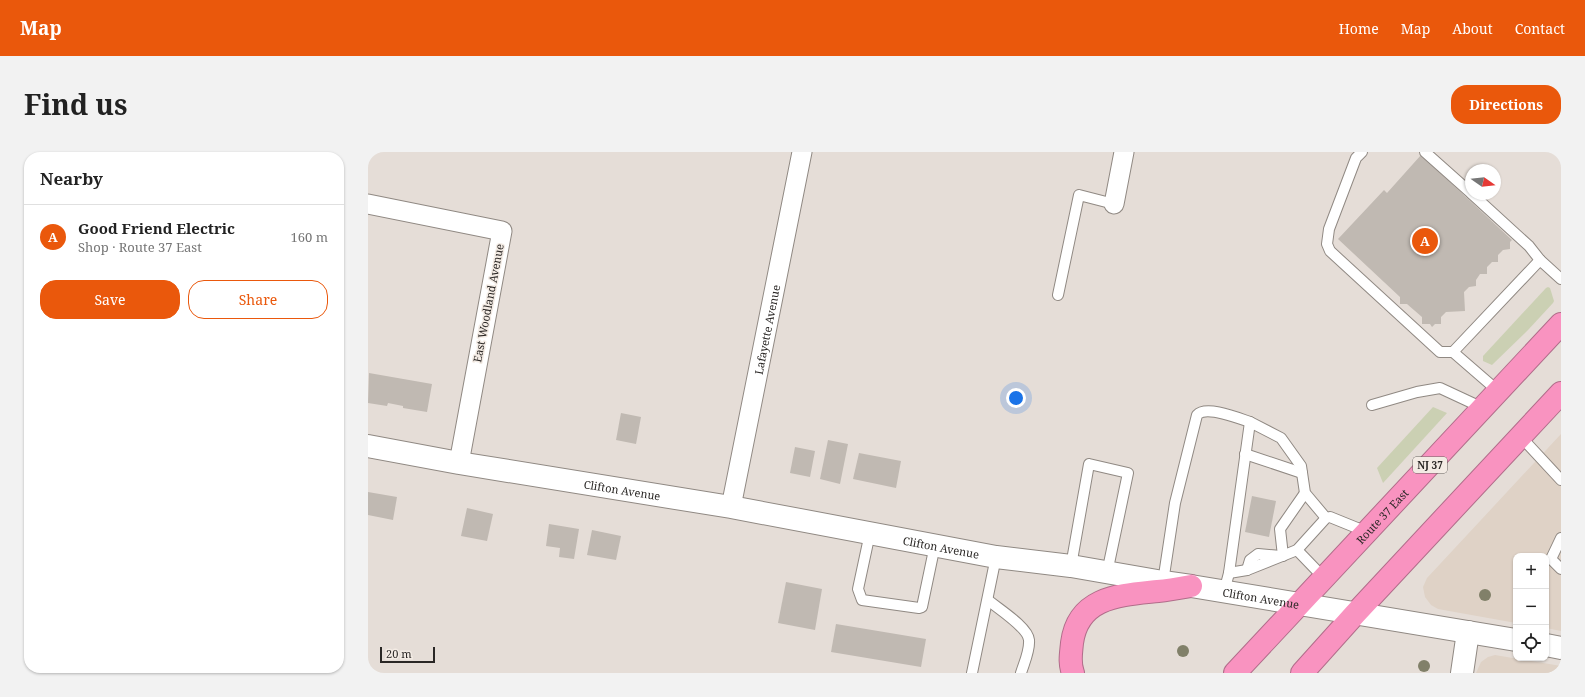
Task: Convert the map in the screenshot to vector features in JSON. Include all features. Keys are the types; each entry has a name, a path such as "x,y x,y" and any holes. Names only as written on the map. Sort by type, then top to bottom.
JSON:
{"highway":[{"name":"Route 37 East","path":"1235,673 1561,324"},
{"path":"1302,673 1561,393"},
{"path":"1073,673 1070,664 1073,635 1079,620 1087,610 1095,604 1115,596 1191,586"}],"street":[{"name":"Lafayette Avenue","path":"731,507 802,152"},
{"path":"1114,204 1124,152"},
{"name":"East Woodland Avenue","path":"368,204 502,231 459,463"},
{"name":"Clifton Avenue","path":"368,446 459,463 731,507 996,557 1071,566 1191,586 1227,582 1298,605 1513,640"},
{"path":"1462,673 1468,632"},
{"path":"1549,646 1561,648"}],"lane":[{"path":"1362,152 1356,158 1328,230 1327,244 1330,251 1440,352 1453,352 1498,391"},
{"path":"1425,152 1465,189"},
{"path":"1058,294 1079,195 1114,204"},
{"path":"1478,200 1529,246 1540,260 1561,279"},
{"path":"1453,352 1540,260"},
{"path":"1372,405 1417,392 1440,388 1483,408"},
{"path":"1163,582 1175,503 1197,415 1200,412 1204,411 1225,414 1250,422 1281,438 1301,466 1305,493 1326,518"},
{"path":"1227,582 1250,422"},
{"path":"1521,437 1561,480"},
{"path":"1245,454 1302,473"},
{"path":"1071,566 1089,464 1128,473 1107,573"},
{"path":"1283,556 1280,529 1305,493"},
{"path":"1227,582 1247,570 1250,560 1258,554 1283,556 1297,550 1326,518 1330,517 1367,532"},
{"path":"870,533 858,589 862,600 919,608 922,607 935,545"},
{"path":"1561,538 1551,560 1561,569"},
{"path":"1297,550 1324,578"},
{"path":"972,673 996,557"},
{"path":"988,600 1025,630 1029,639 1022,673"}],"shaded area":[{"path":"1561,434 1561,631 1549,629 1549,553 1513,553 1513,622 1438,609 1431,605 1425,597 1423,587 1427,578"},
{"path":"1495,655 1513,658 1513,661 1531,661 1561,666 1561,673 1476,673 1481,662 1488,657"}],"green space":[{"path":"1548,287 1550,288 1554,301 1553,303 1492,365 1483,361 1483,356"},
{"path":"1433,407 1447,413 1383,483 1377,468"}],"building":[{"path":"1421,155 1465,196 1465,200 1469,200 1512,240 1510,242 1510,249 1503,250 1498,255 1498,262 1492,262 1487,267 1487,274 1480,274 1476,280 1476,286 1469,287 1464,292 1465,311 1446,312 1441,317 1441,324 1435,324 1432,327 1430,324 1422,324 1422,317 1407,304 1400,304 1400,297 1338,239 1384,190 1387,193"},
{"path":"369,373 432,384 427,412 403,408 403,406 388,403 387,406 368,403"},
{"path":"621,413 641,417 636,444 616,440"},
{"path":"828,440 848,444 840,484 820,479"},
{"path":"795,447 815,451 810,477 790,473"},
{"path":"859,453 901,461 896,488 853,479"},
{"path":"368,492 397,497 393,520 368,515"},
{"path":"1252,496 1276,501 1269,537 1245,532"},
{"path":"467,508 493,514 487,541 461,536"},
{"path":"549,524 579,529 574,559 559,557 560,548 546,546"},
{"path":"592,530 621,536 616,560 587,555"},
{"path":"786,582 822,589 815,630 778,623"},
{"path":"836,624 926,639 921,667 831,652"}],"place":[{"name":"Good Friend Electric","path":"1425,241"}]}
